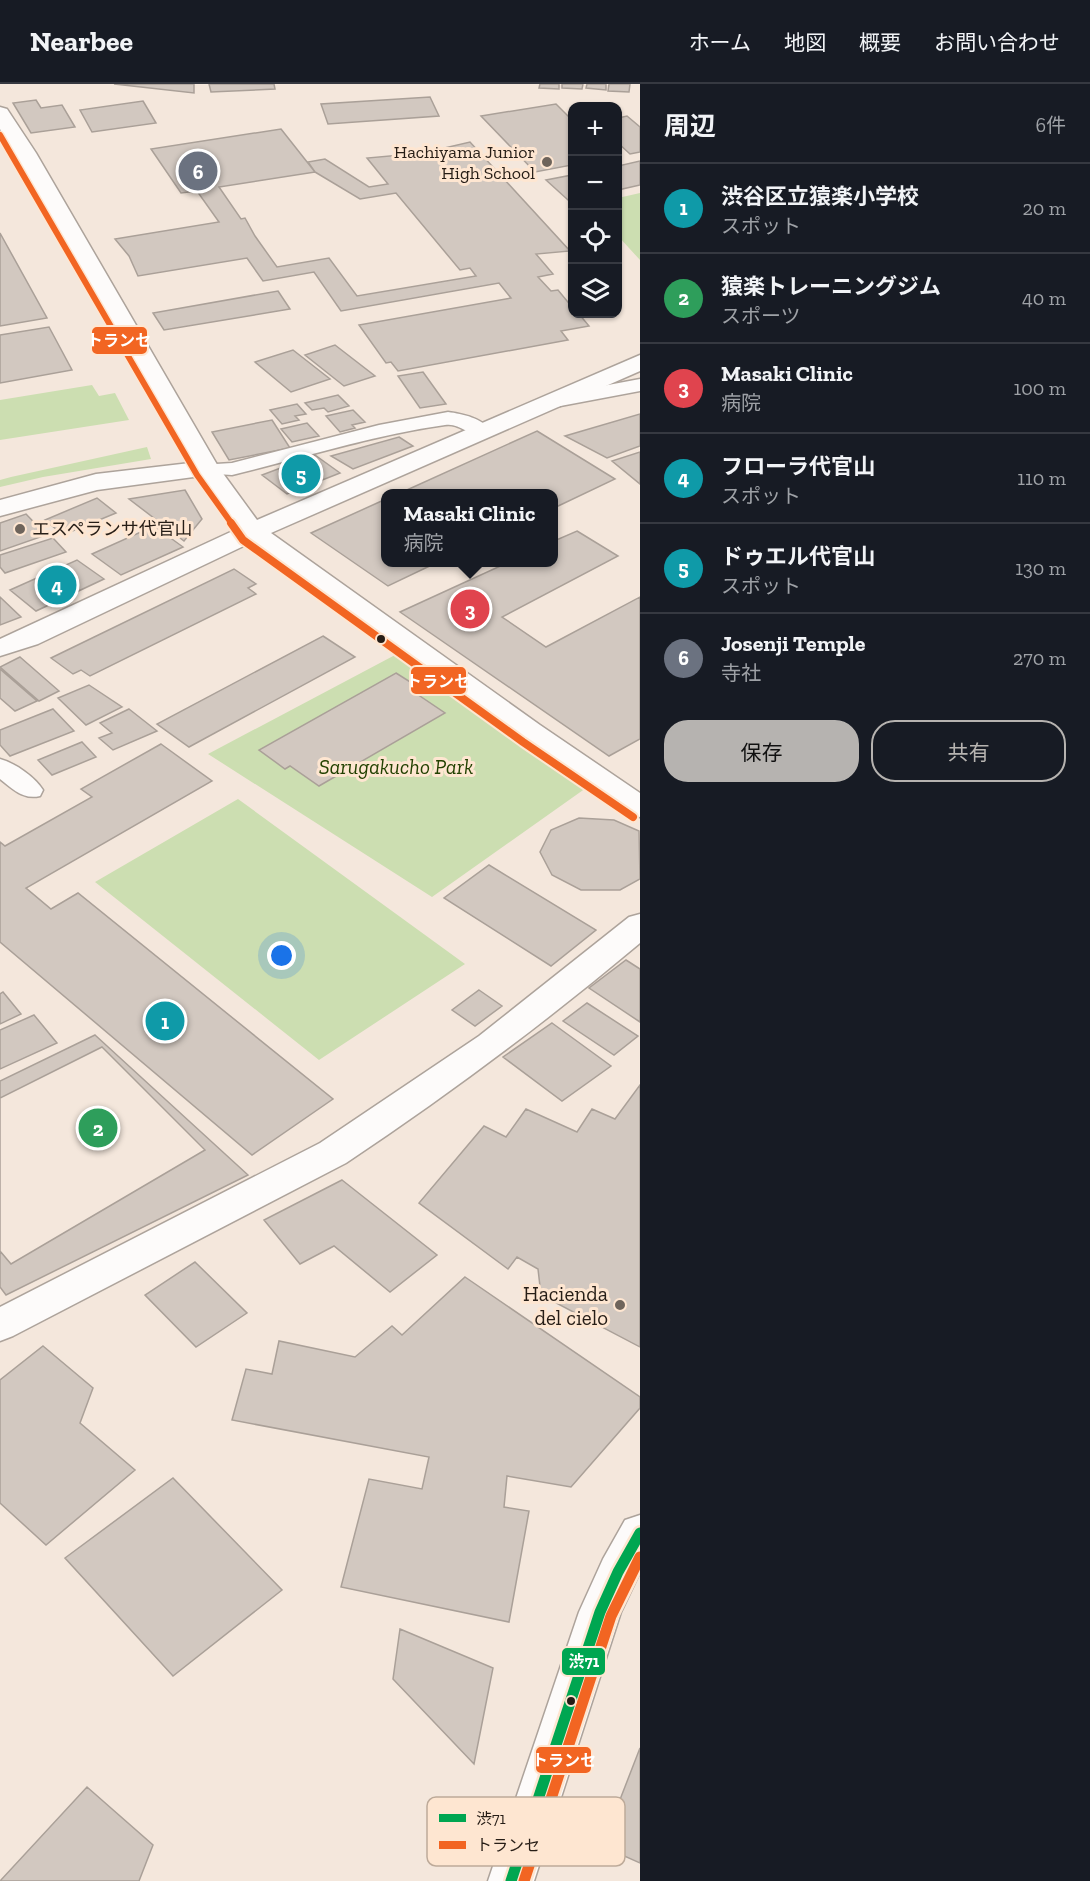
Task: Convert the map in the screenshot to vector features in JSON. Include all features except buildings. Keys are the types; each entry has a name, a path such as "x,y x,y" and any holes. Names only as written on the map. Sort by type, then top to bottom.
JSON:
{"street":[{"path":"0,113 26,153 207,469 252,532 520,725 640,807"},
{"path":"0,648 28,638 252,532 640,362"},
{"path":"0,508 96,482 207,469"},
{"path":"0,1325 333,1153 383,1121 497,1040 640,925"},
{"path":"539,1797 600,1612 618,1572 639,1535"},
{"path":"511,1881 516,1866"}],"lane":[{"path":"555,401 640,385"},
{"path":"207,469 232,468 379,431 448,418 461,420 481,431"},
{"path":"0,768 31,790"}],"green space":[{"path":"640,193 640,260 622,240 622,197"},
{"path":"92,385 99,396 115,393 129,420 0,440 0,400"},
{"path":"147,447 151,459 43,477 0,487 0,480 11,477"},
{"name":"Sarugakucho Park","path":"395,655 586,788 432,897 208,754"},
{"path":"238,799 465,964 319,1060 95,882"}],"transit line":[{"name":"トランセ","path":"0,135 197,475 243,540 523,742 633,817"},
{"name":"渋71","path":"539,1797 600,1612 618,1572 640,1533"},
{"name":"トランセ","path":"552,1797 611,1616 640,1557"},
{"name":"渋71","path":"511,1881 516,1866"},
{"name":"トランセ","path":"524,1881 529,1866"}],"place":[{"name":"Hachiyama Junior High School","path":"547,162"},
{"name":"Josenji Temple","path":"198,171"},
{"name":"ドゥエル代官山","path":"301,474"},
{"name":"エスペランサ代官山","path":"20,529"},
{"name":"フローラ代官山","path":"57,585"},
{"name":"Masaki Clinic","path":"470,609"},
{"name":"渋谷区立猿楽小学校","path":"165,1021"},
{"name":"猿楽トレーニングジム","path":"98,1128"},
{"name":"Hacienda del cielo","path":"620,1305"}]}
